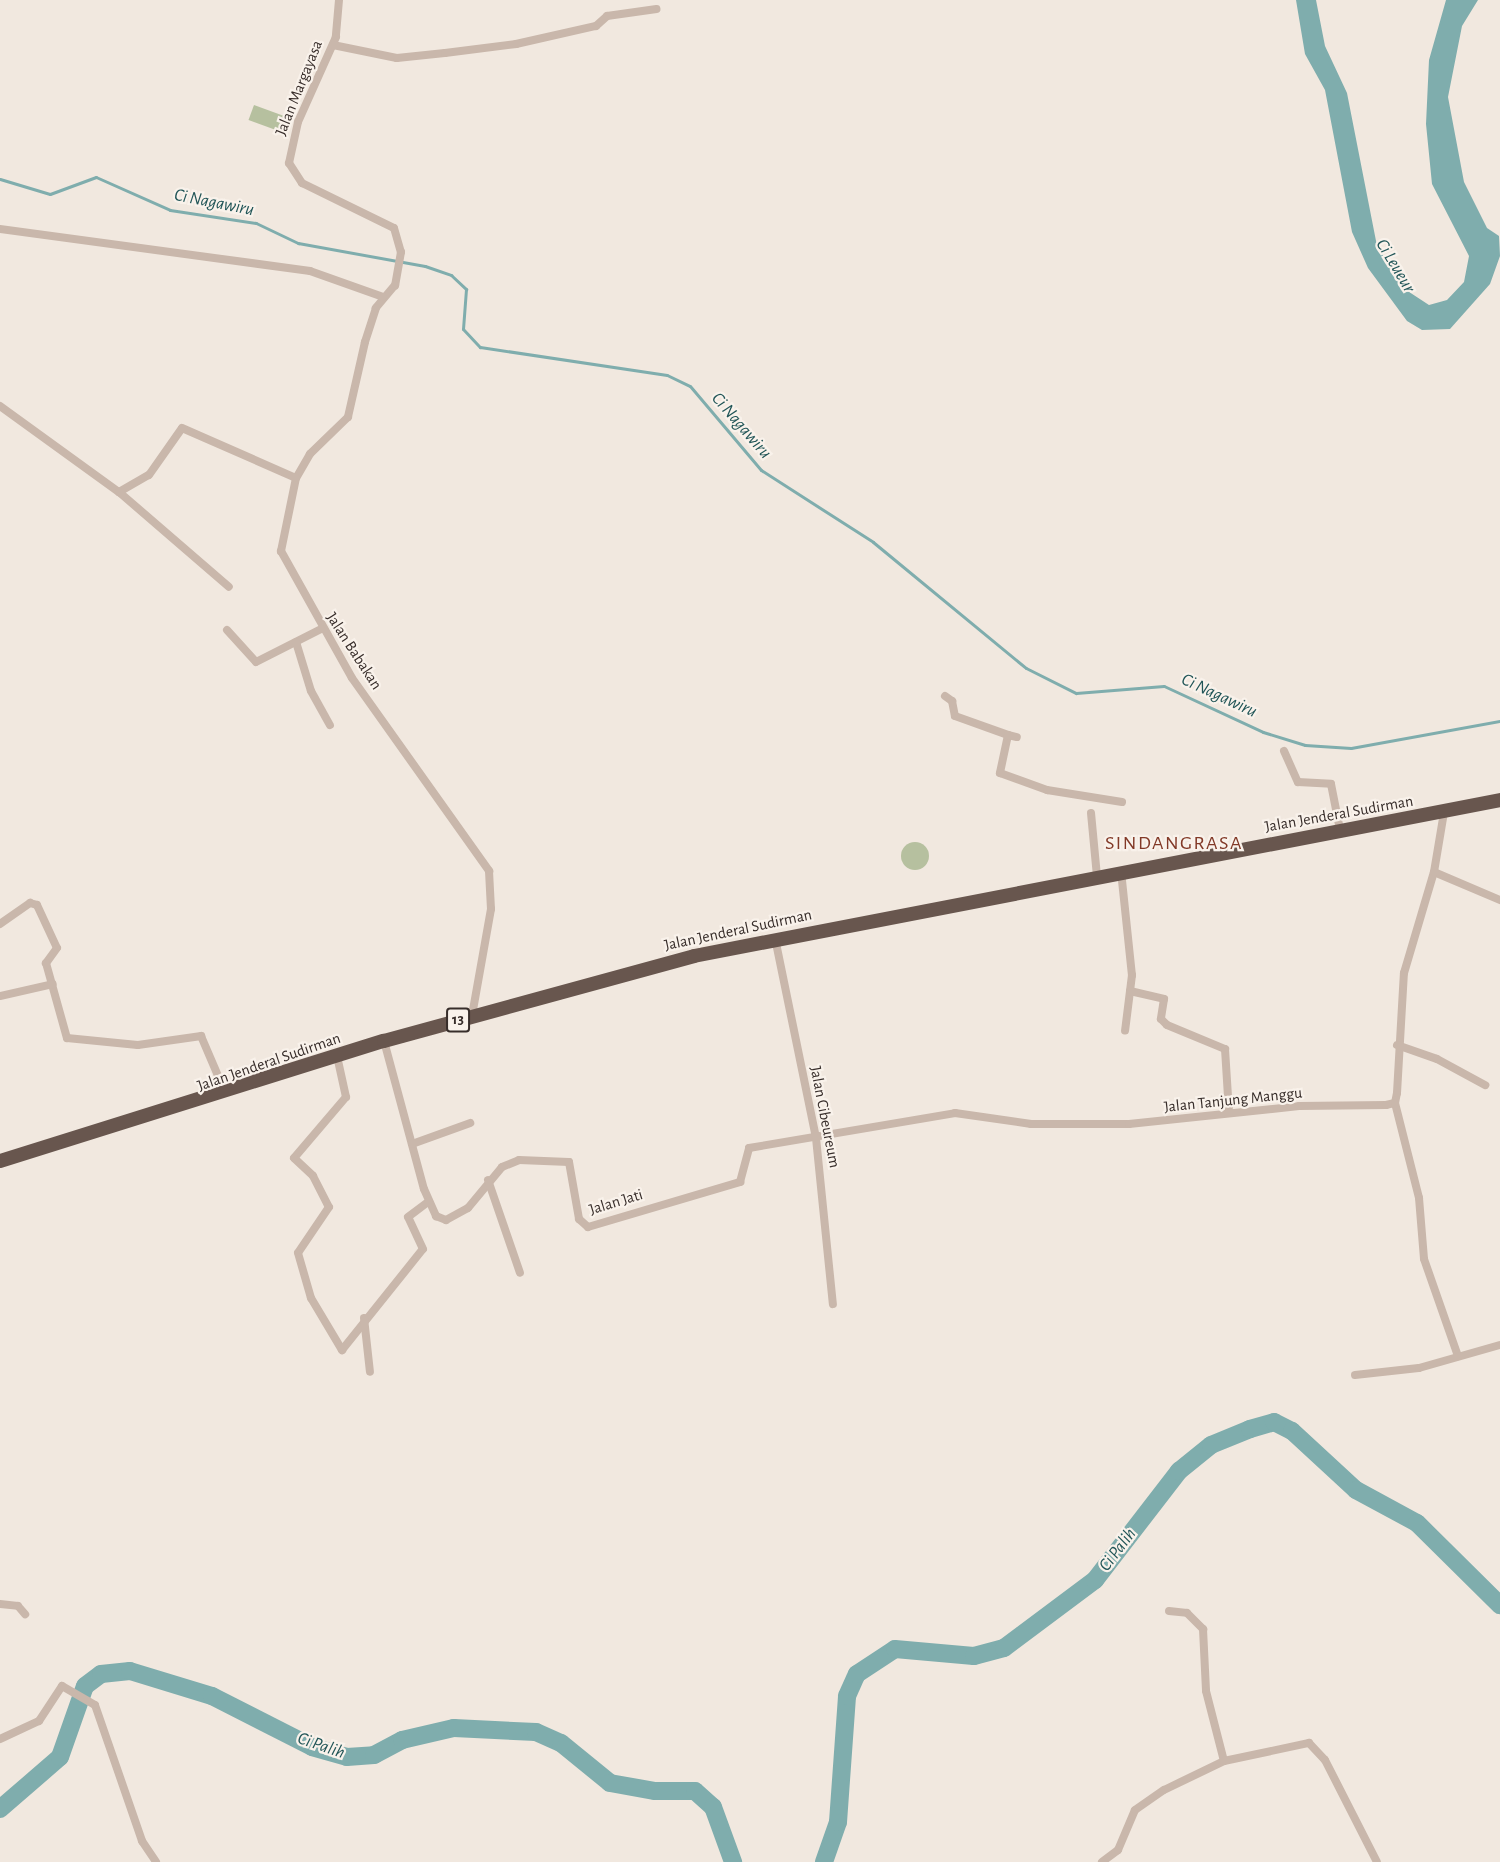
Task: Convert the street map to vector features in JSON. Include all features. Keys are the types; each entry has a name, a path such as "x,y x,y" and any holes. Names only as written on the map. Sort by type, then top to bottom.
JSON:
{"highway":[{"name":"Jalan Jenderal Sudirman","path":"0,1161 384,1041 775,938 1500,800"}],"street":[{"name":"Jalan Margayasa","path":"339,0 333,45 298,122 290,168 302,183 394,228 400,252 398,268 393,289 383,297"},
{"path":"333,45 397,58 445,53 516,44 596,26 608,16 657,9"},
{"path":"0,229 301,269 383,297"},
{"name":"Jalan Babakan","path":"383,297 364,342 348,417 310,454 296,478 281,551 321,628 400,751 433,787 489,871 491,909 472,1016"},
{"path":"0,406 119,492 229,587"},
{"path":"119,492 148,475 182,428 296,478"},
{"path":"226,630 256,662 321,628"},
{"path":"296,642 311,691 330,725"},
{"path":"945,696 952,701 955,716 1013,736 1000,773 1047,790 1122,802"},
{"path":"1284,751 1298,782 1331,784 1340,830"},
{"path":"1444,812 1434,872 1404,973 1397,1045 1395,1103 1419,1198 1424,1259 1458,1356"},
{"path":"1090,813 1096,876"},
{"path":"1121,871 1131,991 1125,1031"},
{"path":"1434,872 1500,900"},
{"path":"0,924 35,902 57,948 46,963 67,1038 138,1045 201,1036 225,1092"},
{"name":"Jalan Cibeureum","path":"775,938 816,1138 834,1304"},
{"path":"0,996 53,984"},
{"path":"1131,991 1164,999 1161,1019 1167,1025 1225,1049 1229,1113"},
{"path":"337,1056 346,1097 294,1158 313,1176 329,1207 298,1253 311,1298 342,1350 364,1318 423,1249 408,1217 429,1202 384,1041"},
{"path":"1397,1045 1437,1059 1485,1085"},
{"name":"Jalan Tanjung Manggu","path":"816,1138 955,1113 1031,1124 1129,1124 1229,1113 1395,1103"},
{"path":"412,1144 471,1124"},
{"name":"Jalan Jati","path":"429,1202 440,1219 453,1218 472,1204 488,1180 519,1160 567,1160 579,1219 588,1227 740,1182 749,1148 816,1138"},
{"path":"488,1180 520,1273"},
{"path":"364,1318 370,1372"},
{"path":"1354,1375 1419,1368 1500,1346"},
{"path":"0,1604 18,1606 25,1614"},
{"path":"1169,1611 1187,1613 1203,1629 1206,1691 1224,1761"},
{"path":"0,1739 39,1721 60,1687 71,1690 95,1705 142,1840 156,1862"},
{"path":"1102,1862 1118,1850 1135,1810 1224,1761 1313,1745 1377,1862"}],"green space":[{"path":"254,105 284,116 279,131 249,120"},
{"path":"915,842 925,846 929,856 925,866 915,870 905,866 901,856 905,846"}],"water":[{"path":"1296,0 1316,0 1325,46 1347,93 1377,246 1403,288 1429,305 1447,300 1464,282 1469,256 1432,184 1426,124 1429,60 1446,0 1478,0 1462,26 1448,97 1464,182 1487,228 1499,236 1500,256 1490,284 1450,329 1422,330 1407,321 1368,268 1352,232 1325,90 1305,54"}],"waterway":[{"name":"Ci Nagawiru","path":"0,179 50,194 96,177 170,210 256,223 298,243 425,266 451,275 466,289 463,329 480,347 667,375 690,386 761,470 873,542 1026,668 1076,693 1164,686 1263,732 1305,745 1351,748 1500,721"},
{"name":"Ci Palih","path":"824,1862 838,1822 847,1696 857,1674 895,1649 974,1656 1004,1648 1095,1580 1179,1471 1211,1445 1250,1429 1274,1422 1292,1431 1356,1490 1417,1523 1500,1605"},
{"name":"Ci Palih","path":"0,1809 60,1757 85,1686 101,1674 130,1671 212,1696 312,1747 347,1757 374,1755 402,1740 454,1728 536,1732 561,1743 610,1783 655,1791 695,1791 713,1807 733,1862"}],"district":[{"name":"SINDANGRASA","path":"1174,843"}],"water label":[{"name":"Ci Leueur","path":"1395,266"}]}
